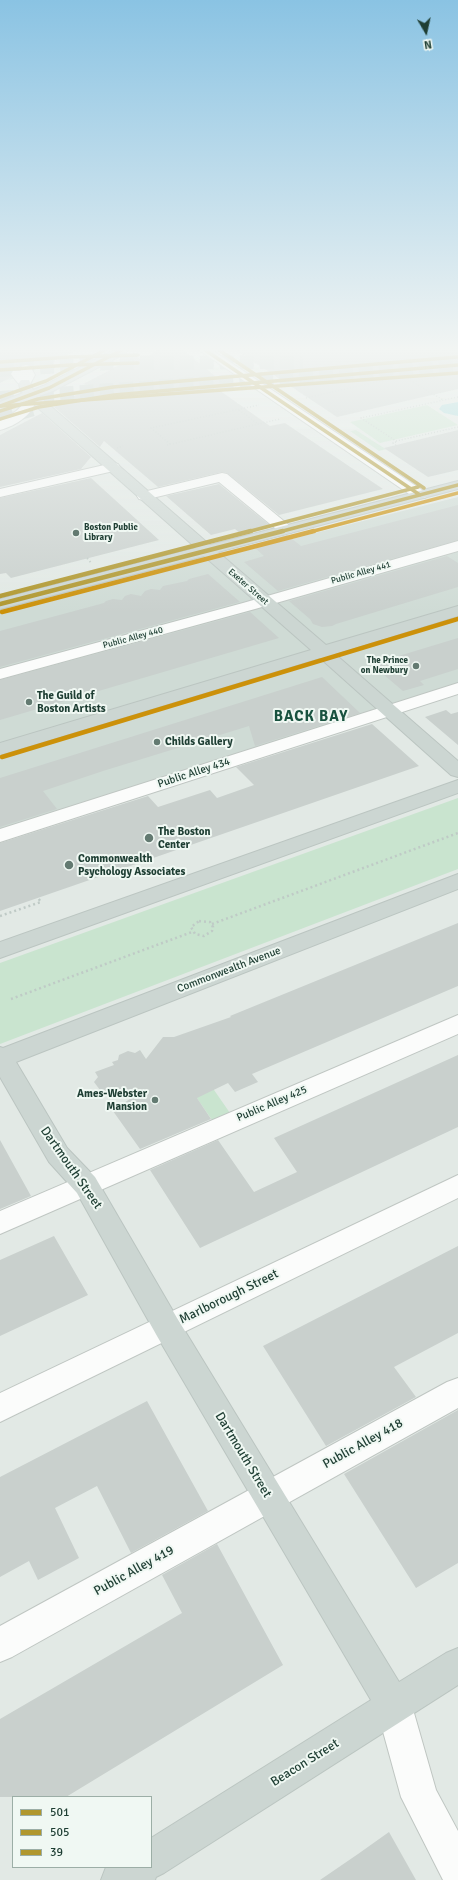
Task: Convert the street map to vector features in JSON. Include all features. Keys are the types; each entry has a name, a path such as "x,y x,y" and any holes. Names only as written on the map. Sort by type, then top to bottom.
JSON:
{"main road":[{"name":"Exeter Street","path":"83,438 144,496 458,771"},
{"path":"0,604 458,485"},
{"path":"0,749 458,611"},
{"path":"0,950 458,786"},
{"name":"Commonwealth Avenue","path":"1,1058 458,881"},
{"name":"Dartmouth Street","path":"1,1058 58,1154 86,1185 167,1327 394,1706"},
{"name":"Beacon Street","path":"152,1859 458,1665"},
{"path":"120,1880 139,1868"}],"street":[{"path":"335,438 420,495"},
{"path":"0,493 112,467"},
{"path":"144,496 222,477 286,530"},
{"name":"Public Alley 441","path":"265,601 458,546"},
{"name":"Public Alley 440","path":"0,674 265,601"},
{"name":"Public Alley 434","path":"0,836 458,688"},
{"name":"Public Alley 425","path":"0,1223 458,1024"},
{"name":"Marlborough Street","path":"0,1408 458,1186"},
{"name":"Public Alley 418","path":"268,1497 458,1392"},
{"name":"Public Alley 419","path":"0,1645 268,1497"},
{"name":"Dartmouth Street","path":"394,1706 419,1797 458,1869"}],"path":[{"path":"162,438 171,444"},
{"path":"167,445 198,438"},
{"path":"391,438 396,441 410,438"},
{"path":"396,441 393,443 396,445"},
{"path":"192,932 191,927 195,922 206,921 212,924 458,833"},
{"path":"0,916 40,902 38,898"},
{"path":"11,999 192,932 198,935 208,935 213,929 212,924"}],"shaded area":[{"path":"458,497 458,688 0,836 0,606 207,551 240,552"}],"green space":[{"path":"360,438 368,438 386,449 379,451"},
{"path":"372,438 403,438 380,443"},
{"path":"458,798 458,869 0,1044 0,963"},
{"path":"196,1064 230,1113 212,1120 179,1072"}],"building":[{"path":"0,438 70,438 91,457 81,469 0,487"},
{"path":"89,438 307,438 383,489 279,515 227,473 222,472 158,487 104,441 100,447"},
{"path":"426,438 458,438 458,470 428,477 384,448"},
{"name":"Boston Public Library","path":"91,478 159,540 11,578 6,573 0,574 0,498"},
{"path":"219,484 272,527 242,535 235,529 211,535 166,496"},
{"path":"458,505 458,540 278,591 244,562 264,556 252,545 287,535 301,546"},
{"path":"447,556 458,563 458,587 332,626 322,627 313,624 310,619 289,601"},
{"path":"208,574 240,602 0,667 0,631 104,603 113,599 122,600 125,596 131,594 141,596 145,591 151,589 160,590 163,586 187,581 189,579"},
{"path":"250,612 279,638 0,720 0,680"},
{"name":"The Prince on Newbury","path":"458,638 458,669 420,681 424,685 403,691 370,663 392,658"},
{"path":"322,677 360,713 255,746 249,726 103,771 43,791 57,809 0,827 0,778"},
{"path":"446,710 451,714 458,712 458,745 425,717"},
{"path":"372,724 419,766 0,911 0,843 148,796 158,807 210,790 217,798 254,785 236,767"},
{"path":"458,923 458,986 252,1074 258,1082 235,1092 228,1083 197,1098 211,1119 140,1149 113,1111 131,1098 100,1090 94,1082 98,1077 95,1072 114,1065 112,1062 118,1060 119,1055 128,1051 135,1053 140,1050 146,1059 163,1037 174,1037 231,1017 230,1016"},
{"path":"458,1055 458,1127 200,1248 150,1170 218,1140 254,1192 297,1172 274,1138"},
{"path":"0,1140 31,1196 0,1209"},
{"path":"54,1236 88,1295 0,1336 0,1260"},
{"path":"458,1246 458,1333 394,1367 416,1397 326,1446 263,1346"},
{"path":"147,1401 208,1511 131,1553 97,1486 55,1508 79,1558 38,1580 29,1561 0,1577 0,1477"},
{"path":"458,1410 458,1563 416,1588 344,1474"},
{"path":"217,1544 283,1665 68,1796 0,1797 0,1719 182,1613 162,1575"},
{"path":"389,1832 416,1880 320,1880 358,1854"}],"transit line":[{"name":"39","path":"335,438 420,495"},
{"path":"349,438 424,488"},
{"name":"39","path":"0,604 458,485"},
{"path":"0,596 418,487"},
{"path":"2,612 458,493"},
{"path":"2,757 458,619"}],"place":[{"name":"Boston Public Library","path":"76,533"},
{"name":"The Prince on Newbury","path":"416,666"},
{"name":"The Guild of Boston Artists","path":"29,702"},
{"name":"Childs Gallery","path":"157,742"},
{"name":"The Boston Center","path":"149,838"},
{"name":"Commonwealth Psychology Associates","path":"69,865"},
{"name":"Ames-Webster Mansion","path":"155,1100"}],"district":[{"name":"BACK BAY","path":"311,717"}]}
